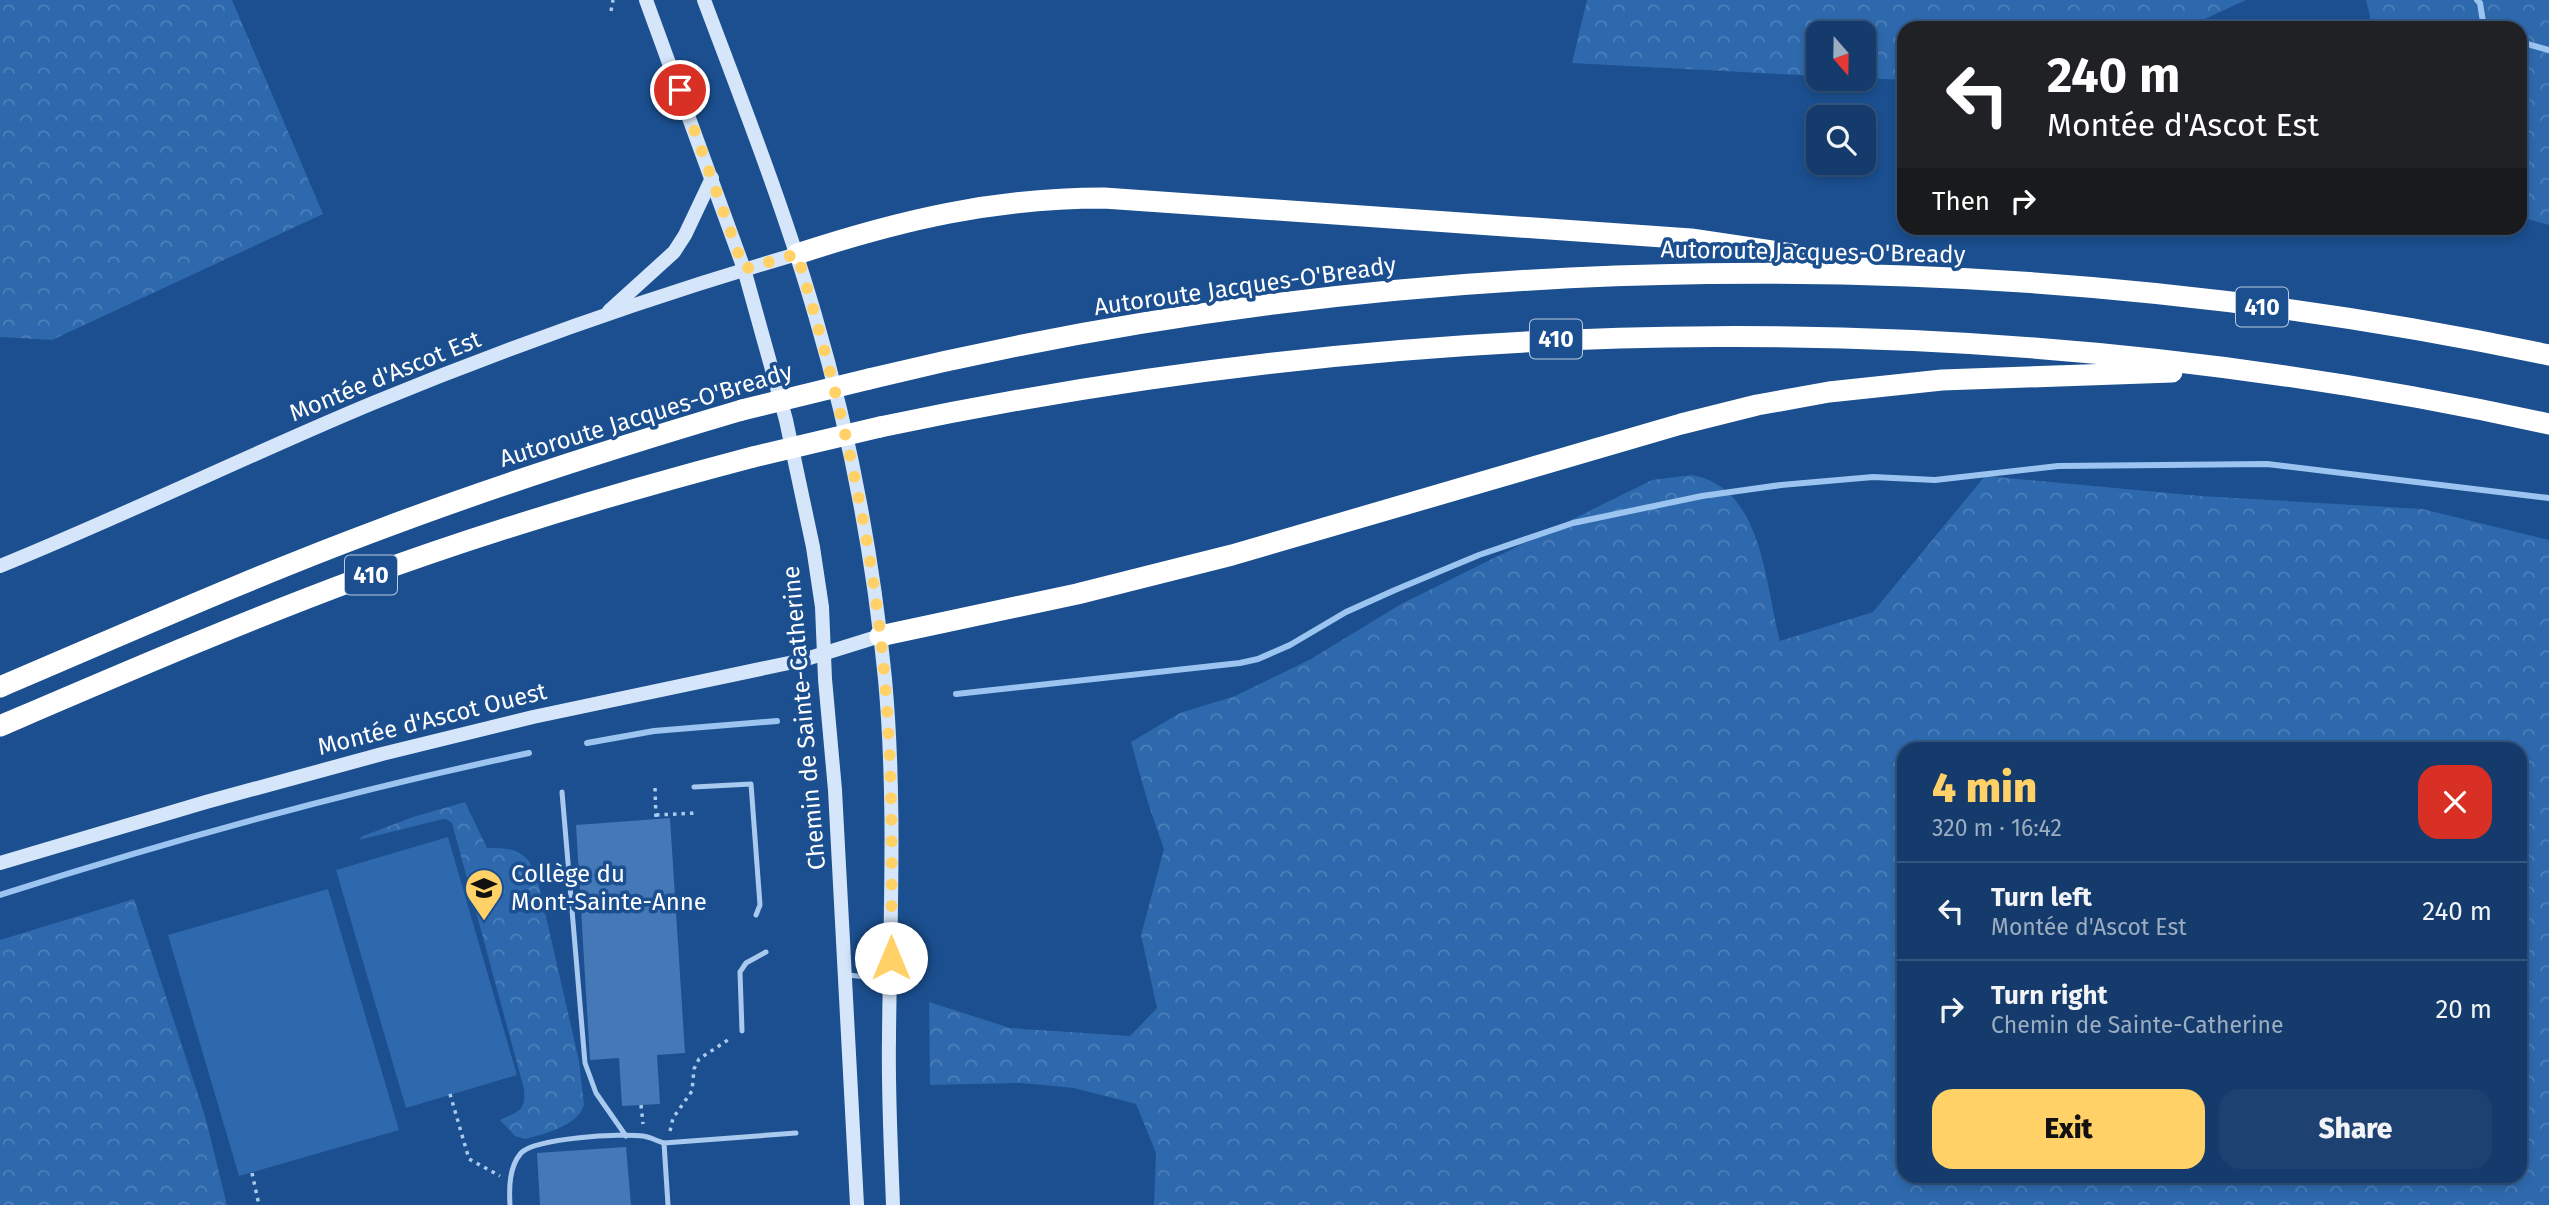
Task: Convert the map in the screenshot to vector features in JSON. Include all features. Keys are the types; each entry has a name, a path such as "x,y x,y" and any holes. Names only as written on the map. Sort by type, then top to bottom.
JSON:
{"highway":[{"path":"797,254 904,222 960,209 1044,199 1112,198 1691,239 1973,280"},
{"name":"Autoroute Jacques-O'Bready","path":"0,687 229,590 416,516 568,463 742,410 985,353 1125,327 1239,310 1406,291 1546,280 1674,275 1844,275 1973,280 2110,290 2247,305 2374,323 2549,355"},
{"name":"410","path":"0,726 256,618 421,556 627,491 880,427 1091,387 1236,366 1388,350 1559,339 1728,336 1909,340 2082,352 2236,369 2375,390 2549,424"},
{"path":"880,636 1077,594 1232,555 1681,424 1802,396 1942,380 2236,369"}],"main road":[{"name":"Chemin de Sainte-Catherine","path":"646,0 744,269 779,391 805,506 822,607 857,1205"},
{"path":"704,0 770,176 817,318 847,438 868,552 885,682 892,806 889,1060 893,1205"},
{"path":"603,317 674,252 712,178"},
{"name":"Montée d'Ascot Est","path":"0,566 375,402 603,317 744,269 797,254"},
{"name":"Montée d'Ascot Ouest","path":"0,863 206,802 488,727 796,662 880,636"}],"lane":[{"path":"694,787 751,784 760,905 756,915"},
{"path":"562,792 585,1063 596,1093 626,1136"},
{"path":"742,1031 740,972 746,963 766,952"},
{"path":"845,975 866,977 890,996"},
{"path":"510,1205 510,1181 519,1155 537,1143 643,1136 664,1143 796,1133"},
{"path":"664,1143 668,1205"}],"path":[{"path":"611,11 613,0"},
{"path":"655,788 656,817 696,813"},
{"path":"673,1118 692,1091 694,1069 699,1059 723,1042"},
{"path":"450,1094 469,1159 510,1181"},
{"path":"641,1105 642,1119"},
{"path":"251,1173 259,1205"}],"green space":[{"path":"0,0 232,0 323,214 52,340 0,337"},
{"path":"1587,0 2246,0 2200,21 1897,21 1897,80 1876,79 1876,21 1806,21 1806,75 1572,63"},
{"path":"2366,0 2549,0 2549,225 2527,219 2527,21 2369,21"},
{"path":"1691,475 1715,483 1733,498 1747,518 1764,567 1780,641 1873,612 1985,476 2201,496 2422,509 2549,540 2549,1205 1154,1205 1156,1153 1136,1104 1074,1088 1021,1083 930,1085 929,1002 1010,1028 1130,1036 1157,1008 1141,935 1164,849 1131,742 1180,713 1235,696 1311,659 1401,604 1652,480"},
{"path":"465,802 487,848 504,849 522,855 536,873 579,1061 584,1105 581,1112 568,1124 525,1139 515,1136 500,1120 520,1109 524,1102 524,1089 452,823 446,819 439,820 359,840 363,836 413,817"},
{"path":"448,837 517,1075 406,1108 336,870"},
{"path":"328,889 399,1130 239,1176 168,935"},
{"path":"134,899 205,1116 227,1205 0,1205 0,940"}],"building":[{"path":"670,818 685,1053 657,1055 660,1104 622,1106 619,1058 590,1060 576,825"},
{"path":"626,1147 631,1205 540,1205 537,1153"}],"waterway":[{"path":"2477,0 2483,21"},
{"path":"2527,44 2549,50"},
{"path":"956,694 1258,659 1290,645 1346,612 1395,590 1479,555 1573,523 1702,496 1781,485 1873,477 1935,480 2058,466 2267,464 2549,498"},
{"path":"587,743 654,731 777,721"},
{"path":"0,895 263,817 395,783 529,753"}],"place":[{"name":"Collège du Mont-Sainte-Anne","path":"484,922"}],"route":[{"path":"680,90 744,269 797,254 817,318 845,430 865,531 885,682 892,806 891,958"}]}
